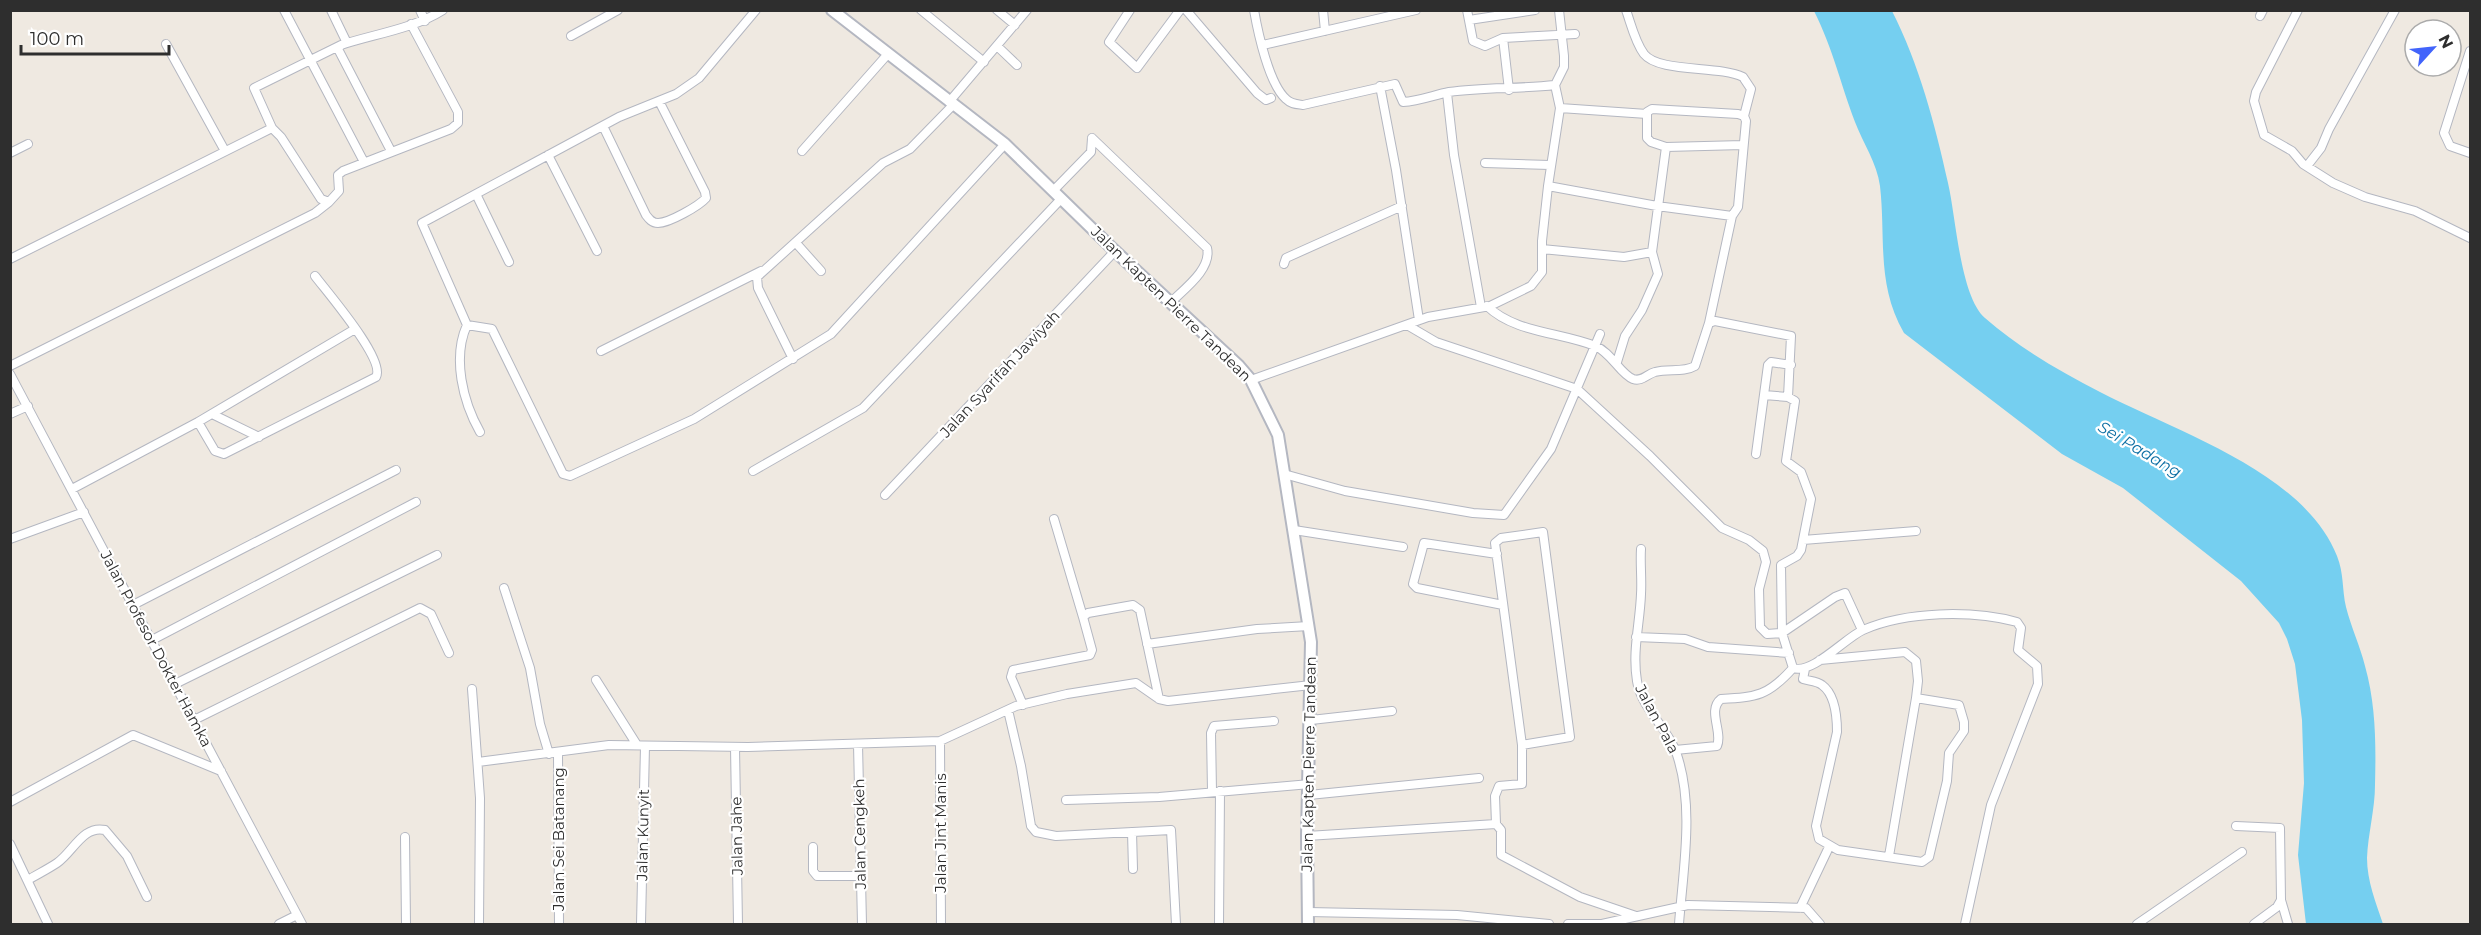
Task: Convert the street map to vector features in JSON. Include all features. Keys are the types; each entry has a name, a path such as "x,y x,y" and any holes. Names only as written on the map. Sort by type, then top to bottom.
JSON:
{"main road":[{"name":"Jalan Kapten Pierre Tandean","path":"832,10 887,55 1005,144 1251,380 1274,422 1309,626 1311,720 1307,836 1308,924"}],"street":[{"path":"284,10 364,162"},
{"path":"331,10 344,44 339,54 391,151"},
{"path":"420,10 425,21"},
{"path":"329,202 321,199 281,137 272,128 256,98 255,88 344,44 425,21 443,10"},
{"path":"572,36 618,10"},
{"path":"480,432 465,396 459,357 466,325 422,224 603,126 659,101 699,78 756,10"},
{"path":"921,10 984,62"},
{"path":"997,10 1015,25"},
{"path":"793,359 758,288 757,277 883,162 910,148 951,103 1028,10"},
{"path":"1130,10 1109,42 1137,68 1180,10"},
{"path":"1186,10 1257,93 1266,100 1271,99"},
{"path":"1254,10 1263,45 1280,93 1293,104 1314,102 1380,86 1398,86 1403,102 1447,93 1495,87 1509,90 1555,85"},
{"path":"1323,10 1325,31"},
{"path":"1263,45 1398,12 1416,10"},
{"path":"1467,10 1473,41 1485,46 1503,38 1575,34"},
{"path":"1469,20 1535,10"},
{"path":"1251,380 1419,321 1484,307 1531,286 1542,273 1550,165 1560,108 1555,85 1564,67 1559,10"},
{"path":"1447,93 1454,155 1484,307 1507,321 1595,346 1617,362 1631,378 1638,379 1654,372 1690,369 1695,366 1709,323 1732,216 1738,207 1746,121 1744,116 1751,89 1743,77 1713,69 1655,62 1642,51 1626,10"},
{"path":"2298,10 2256,92 2254,101 2264,135 2292,151 2307,166 2333,183 2365,197 2415,211 2470,238"},
{"path":"2307,166 2321,148 2329,129 2395,10"},
{"path":"10,366 315,213 339,191 338,175 391,151 451,129 458,123 459,118 411,24"},
{"path":"1503,38 1509,90"},
{"path":"166,44 225,152"},
{"path":"997,46 1017,65"},
{"path":"2470,51 2444,133 2450,146 2470,153"},
{"path":"802,152 887,55"},
{"path":"1380,86 1402,206 1419,321"},
{"path":"603,126 646,215 651,221 661,223 700,205 706,198 659,101"},
{"path":"1560,108 1647,114 1652,110 1744,116"},
{"path":"1647,114 1647,138 1651,142 1666,147 1743,145"},
{"path":"10,259 272,128"},
{"path":"753,471 863,408 1057,195 1091,152 1092,138 1207,248 1209,257 1205,266 1170,303"},
{"path":"10,153 28,144"},
{"path":"466,325 492,329 565,476 694,418 831,334 1005,144"},
{"path":"1617,362 1625,336 1642,310 1658,274 1652,252 1666,147"},
{"path":"548,155 597,250"},
{"path":"1485,163 1550,165"},
{"path":"1548,186 1657,206 1732,216"},
{"path":"476,194 509,262"},
{"path":"1284,264 1286,258 1316,242 1402,206"},
{"path":"796,243 821,271"},
{"path":"1542,249 1624,257 1652,252"},
{"name":"Jalan Syarifah Jawiyah","path":"885,495 1115,251"},
{"path":"601,351 763,270"},
{"path":"198,422 215,451 219,453 231,451 375,377 378,373 377,364 356,329 315,276"},
{"path":"1709,323 1714,321 1791,336 1788,397"},
{"path":"1407,325 1436,342 1577,389 1650,456 1722,528 1759,546 1765,555 1766,562 1759,590 1760,627 1767,634 1782,633 1835,597 1845,593 1862,630"},
{"path":"72,489 198,422 356,329"},
{"path":"1284,474 1345,491 1473,513 1504,515 1543,464 1600,334"},
{"path":"1756,454 1769,363 1791,365"},
{"name":"Jalan Profesor Dokter Hamka","path":"10,374 302,924"},
{"path":"1764,395 1788,397 1795,401 1786,461 1801,472 1811,499 1803,540 1797,556 1781,565 1782,633 1793,668"},
{"path":"10,414 28,406"},
{"path":"212,414 259,437"},
{"path":"133,605 396,470"},
{"path":"152,640 416,502"},
{"path":"10,539 84,512"},
{"path":"1023,705 1011,680 1013,670 1087,656 1092,652 1054,519"},
{"path":"1294,530 1403,547"},
{"path":"1803,540 1916,531"},
{"path":"1522,745 1570,736 1544,533 1501,538 1495,543 1522,745 1522,784 1499,786 1495,796 1496,824 1501,830 1501,855 1505,860 1580,897 1636,916"},
{"path":"1497,554 1424,543 1413,584 1417,588 1503,605"},
{"name":"Jalan Pala","path":"1641,549 1641,593 1636,637 1639,691 1675,750 1683,778 1685,812 1679,924"},
{"path":"175,684 437,555"},
{"name":"Jalan Sei Batanang","path":"504,588 530,668 540,724 554,753 559,924"},
{"path":"1083,617 1088,613 1136,605 1140,609 1159,699"},
{"path":"194,720 420,608 431,614 449,653"},
{"path":"1793,668 1805,669 1862,630 1889,622 1928,616 1990,615 2017,622 2021,628 2018,650 2037,666 2038,684 1991,805 1965,924"},
{"path":"1147,644 1257,629 1309,626"},
{"path":"1636,637 1685,639 1707,647 1789,653"},
{"path":"1818,660 1905,652 1916,661 1918,681 1916,698 1889,856"},
{"path":"1675,750 1717,746 1719,738 1715,709 1717,702 1721,699 1764,694 1778,685 1793,668"},
{"path":"1805,669 1803,679 1818,682 1827,690 1837,719 1837,732 1816,826 1819,839 1828,847 1922,862 1929,857 1947,781 1949,753 1964,730 1962,710 1959,705 1916,698"},
{"path":"596,680 641,745"},
{"path":"478,762 594,746 735,747 940,741 1023,705 1067,694 1136,683 1159,699 1188,700 1311,685"},
{"path":"472,688 478,762 479,924"},
{"path":"1008,710 1021,766 1031,826 1036,832 1056,836 1171,830 1176,924"},
{"path":"1311,720 1392,711"},
{"path":"1219,924 1216,791 1211,733 1214,726 1274,721"},
{"path":"10,802 133,735 221,772"},
{"name":"Jalan Jint Manis","path":"940,741 941,924"},
{"name":"Jalan Cengkeh","path":"858,744 862,924"},
{"name":"Jalan Kunyit","path":"641,745 641,924"},
{"name":"Jalan Jahe","path":"735,747 738,924"},
{"path":"1066,800 1159,797 1216,791 1310,789 1479,778"},
{"path":"1307,836 1496,824"},
{"path":"2236,826 2280,828 2280,900 2288,924"},
{"path":"28,880 58,862 87,833 100,829 105,830 127,856 147,897"},
{"path":"1132,832 1133,869"},
{"path":"405,837 406,924"},
{"path":"10,844 48,924"},
{"path":"1800,908 1828,847"},
{"path":"813,848 813,871 816,876 861,876"},
{"path":"2137,924 2242,852"},
{"path":"2254,924 2277,907 2280,900"},
{"path":"1568,924 1602,924 1680,907 1806,908 1820,924"},
{"path":"1308,912 1456,915 1549,924"},
{"path":"279,924 297,915"},
{"path":"1455,924 1456,915"}],"water":[{"name":"Sei Padang","path":"1814,11 1892,11 1910,52 1938,139 1964,275 1977,307 1985,318 2026,349 2070,376 2199,439 2267,477 2297,500 2320,526 2339,562 2346,607 2369,681 2375,740 2375,785 2367,867 2372,892 2383,924 2306,924 2298,855 2304,783 2302,720 2295,664 2279,623 2241,581 2123,488 2062,454 1904,333 1889,297 1878,178"}]}
